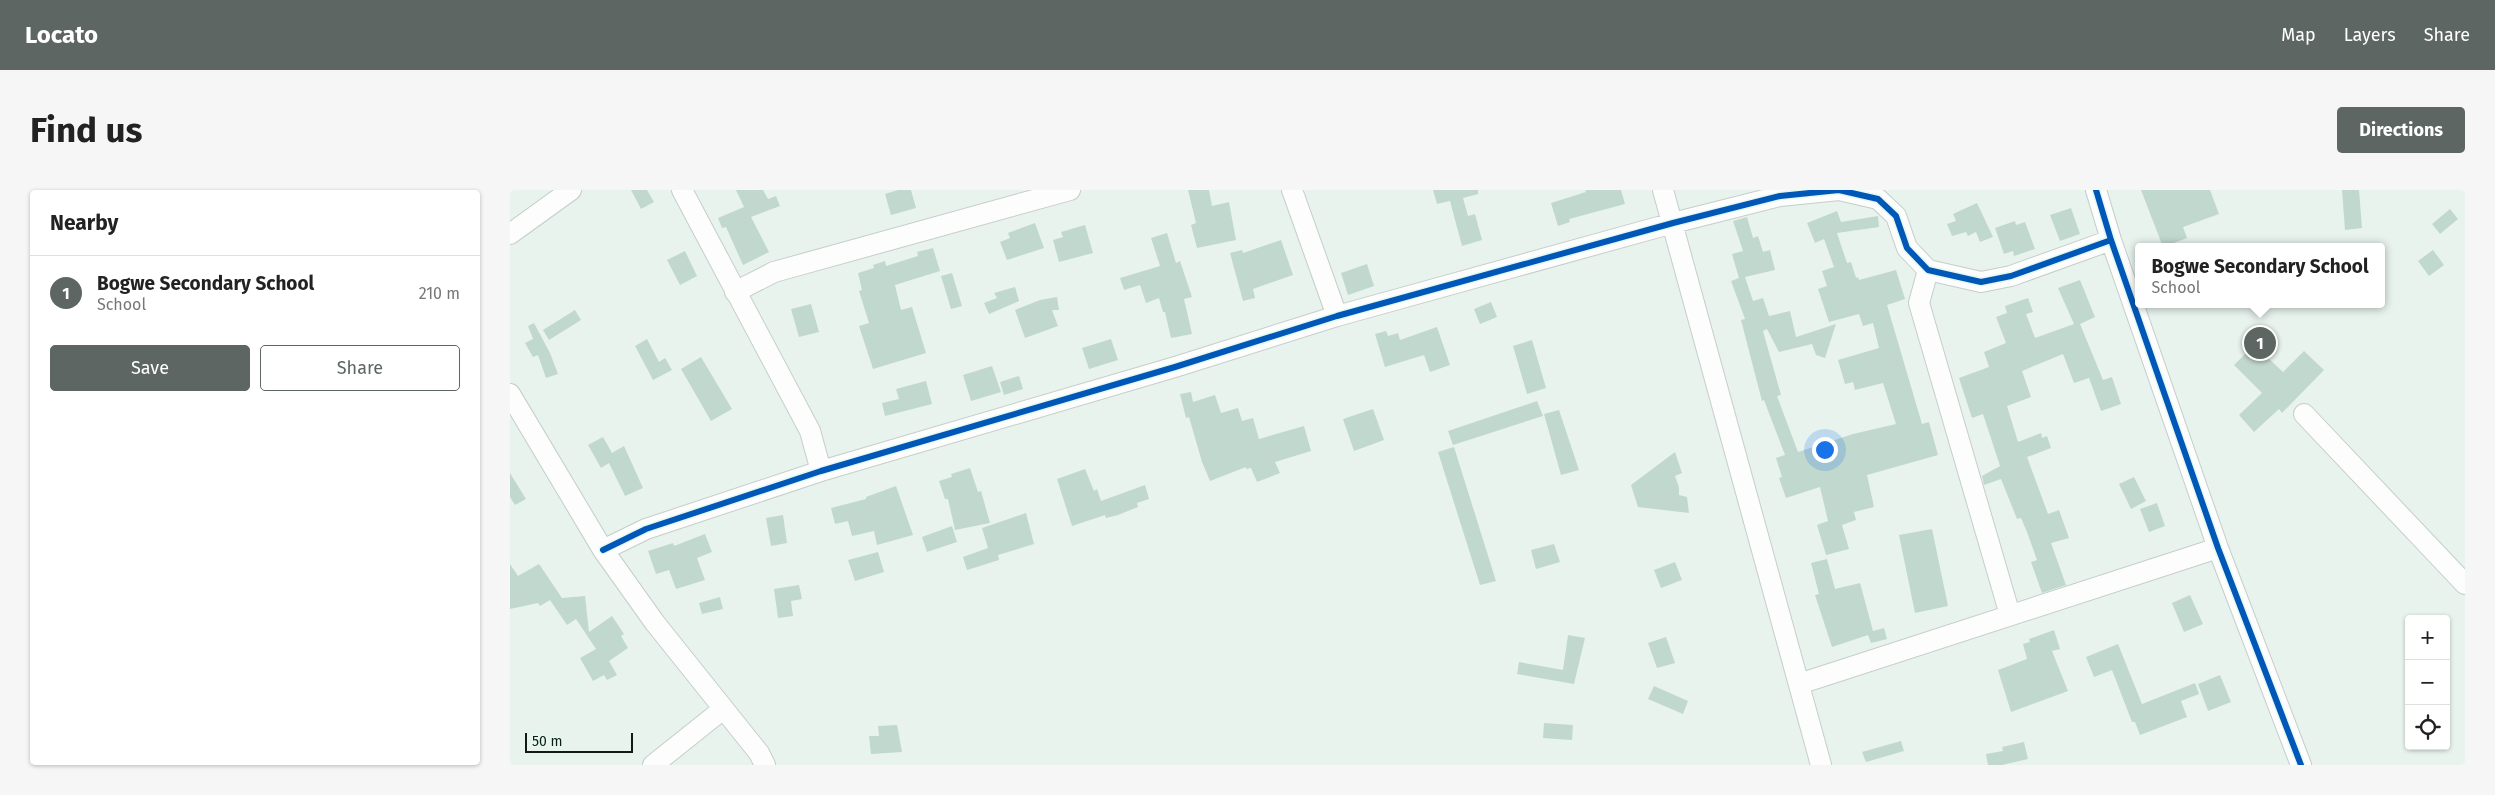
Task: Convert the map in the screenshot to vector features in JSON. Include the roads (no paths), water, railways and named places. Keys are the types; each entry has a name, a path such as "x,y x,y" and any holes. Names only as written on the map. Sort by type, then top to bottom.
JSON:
{"street":[{"path":"510,234 571,190"},
{"path":"682,190 810,431 821,471"},
{"path":"735,292 774,272 1070,190"},
{"path":"1292,190 1337,316"},
{"path":"1663,190 1821,765"},
{"path":"603,550 646,529 821,471 1166,370 1337,316 1673,223 1780,196 1838,190 1878,199 1896,216 1907,248 1928,270 1981,282 2011,276 2111,240"},
{"path":"2096,190 2111,240 2218,548 2301,765"},
{"path":"1928,270 1919,303 2010,615"},
{"path":"510,394 516,418 603,550 655,623 722,710 759,753 765,765"},
{"path":"2304,414 2465,584"},
{"path":"1799,684 2218,548"},
{"path":"653,765 722,710"}],"place":[{"name":"Bogwe Secondary School","path":"2260,343"}]}
